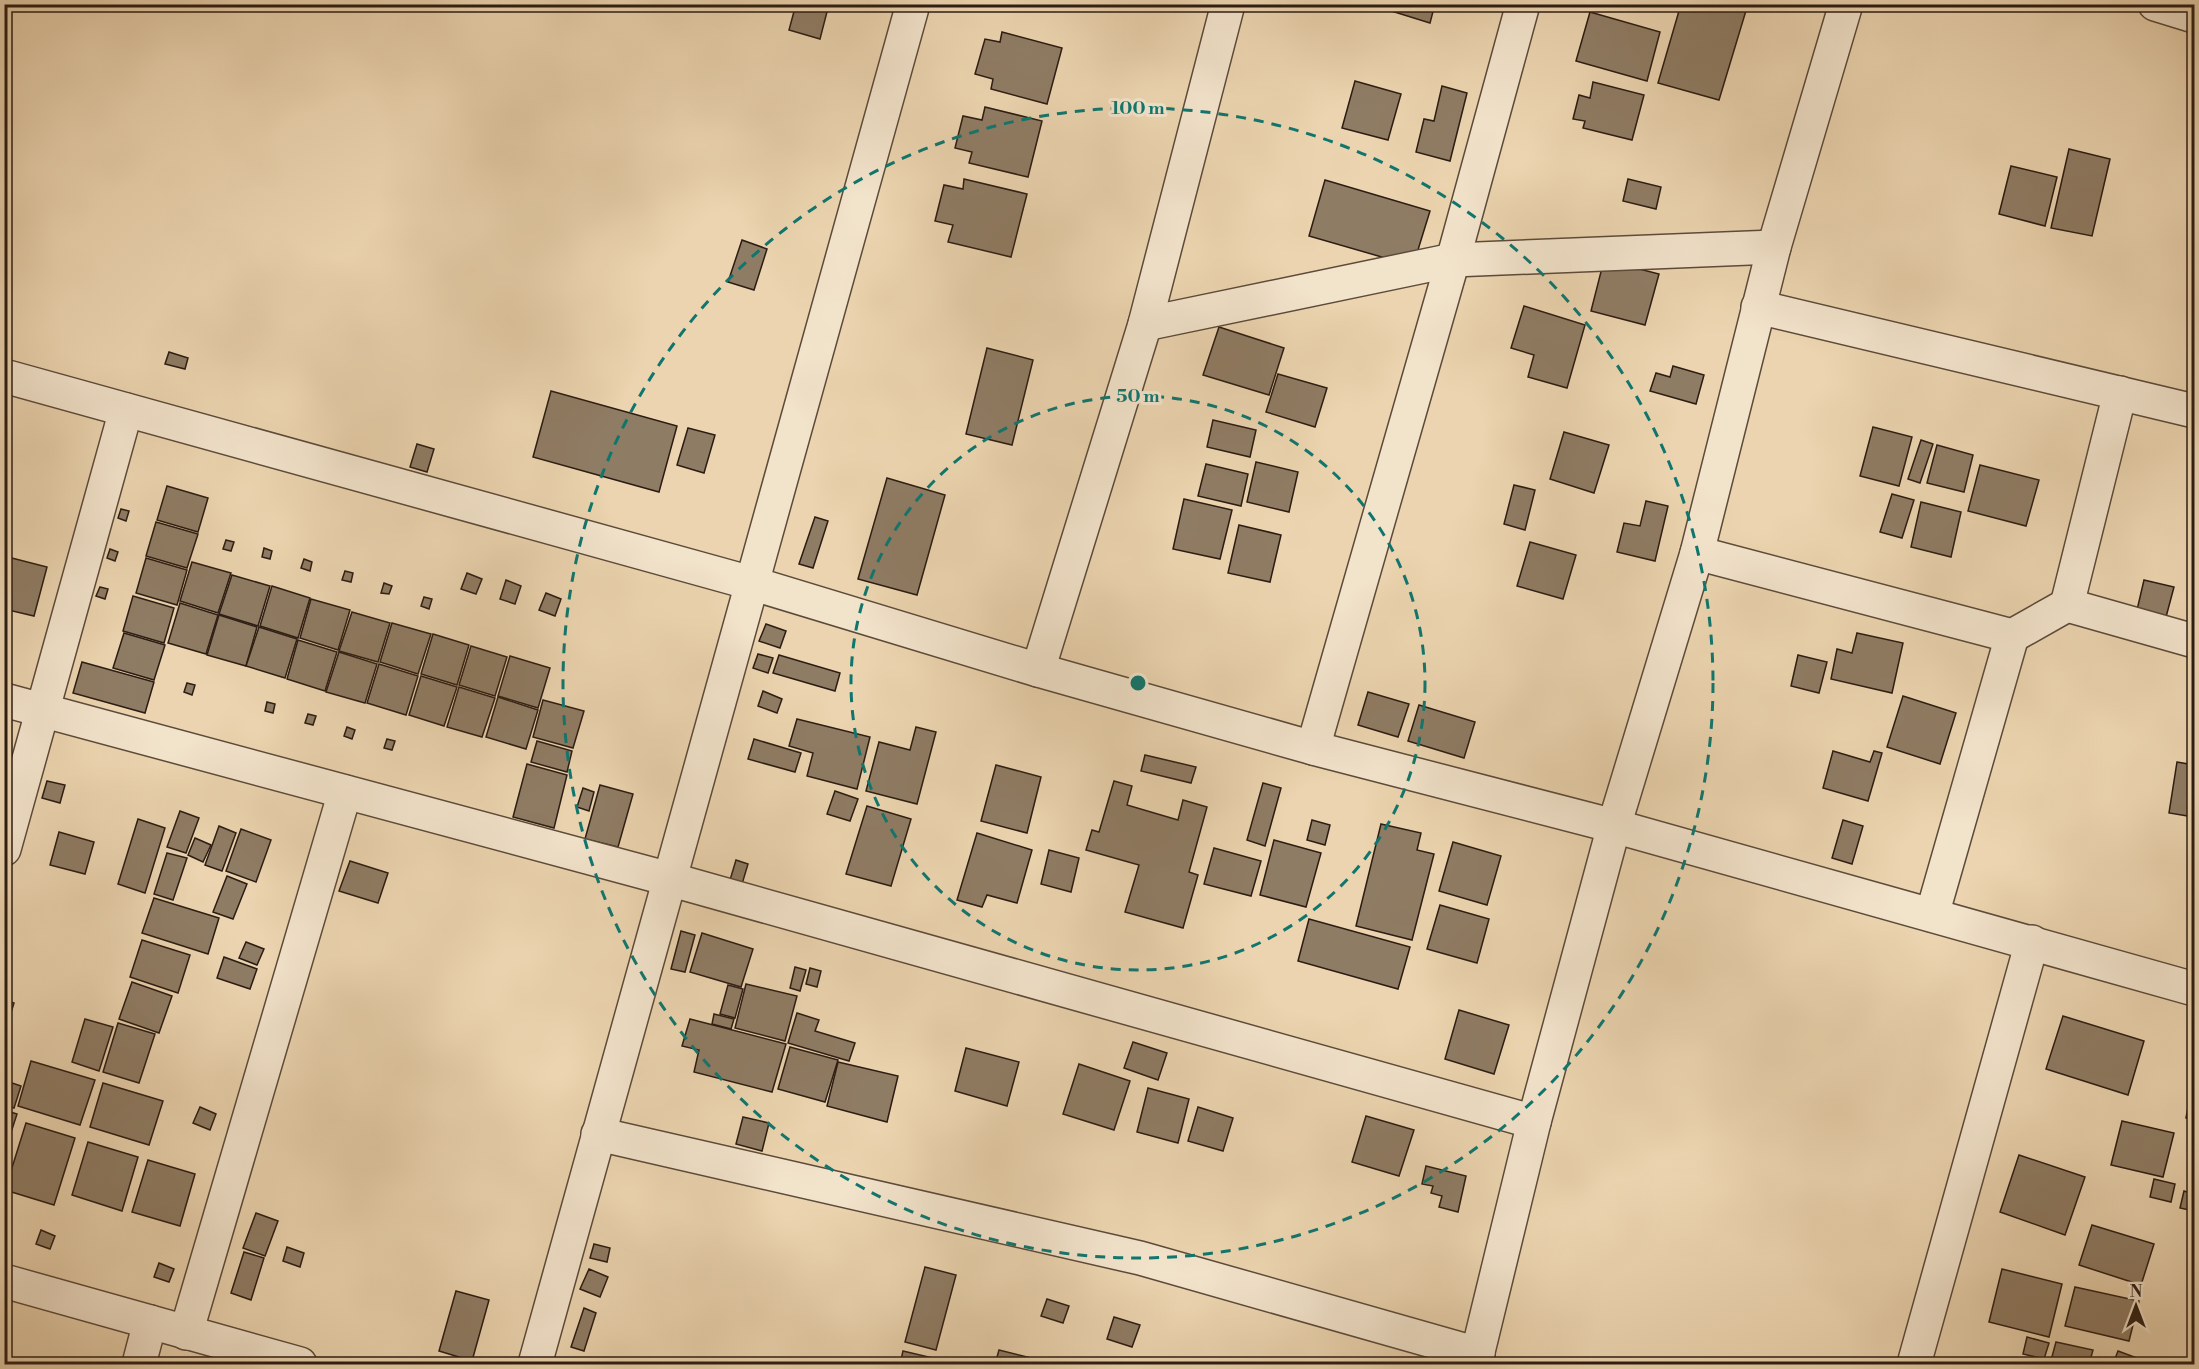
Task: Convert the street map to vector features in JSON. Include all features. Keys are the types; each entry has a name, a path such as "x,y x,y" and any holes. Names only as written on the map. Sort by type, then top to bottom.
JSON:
{"street":[{"path":"535,1365 913,4"},
{"path":"1038,670 1145,324 1228,4"},
{"path":"1313,748 1453,260 1523,4"},
{"path":"598,1134 1140,1258 1476,1359 1534,1122 1614,826 1697,553 1774,247 1846,4"},
{"path":"2155,4 2194,16"},
{"path":"1145,324 1453,260 1774,247"},
{"path":"1758,307 2194,411"},
{"path":"4,376 751,583 1038,670 1313,748 1614,826 2194,989"},
{"path":"2067,605 2120,393"},
{"path":"4,849 126,410"},
{"path":"1697,553 2012,636 2067,605 2194,641"},
{"path":"1932,915 2012,636"},
{"path":"4,700 669,879 1534,1122"},
{"path":"186,1333 345,792"},
{"path":"1914,1365 2032,942"},
{"path":"4,1281 300,1365"},
{"path":"139,1365 150,1322"}],"building":[{"path":"614,4 645,4 644,10"},
{"path":"796,4 829,4 820,39 789,30"},
{"path":"1389,4 1435,4 1430,23 1388,10"},
{"path":"1681,4 1748,4 1719,100 1658,83"},
{"path":"1590,12 1660,32 1647,81 1576,61"},
{"path":"1002,32 1062,48 1047,104 991,89 993,79 975,74 985,39 1000,42"},
{"path":"1355,81 1401,94 1388,140 1342,128"},
{"path":"1593,82 1644,95 1632,140 1583,128 1585,121 1573,119 1579,95 1590,98"},
{"path":"1442,86 1467,93 1450,161 1416,152 1424,119 1434,121"},
{"path":"985,107 1042,121 1028,177 969,163 972,152 955,148 963,116 982,120"},
{"path":"2069,149 2110,159 2092,236 2051,228"},
{"path":"2011,166 2057,177 2045,226 1999,214"},
{"path":"964,179 1027,194 1011,257 948,242 953,225 935,221 944,185 963,189"},
{"path":"1628,179 1661,187 1656,209 1623,201"},
{"path":"1325,180 1430,211 1413,266 1309,236"},
{"path":"742,240 767,249 754,290 728,282"},
{"path":"1604,260 1659,274 1645,325 1591,311"},
{"path":"1524,306 1585,325 1567,388 1528,377 1534,355 1511,348"},
{"path":"1219,327 1284,348 1269,395 1203,375"},
{"path":"987,348 1033,360 1012,445 966,434"},
{"path":"169,352 188,358 185,369 165,364"},
{"path":"1673,366 1704,375 1696,404 1650,391 1656,373 1670,377"},
{"path":"1278,374 1327,388 1315,427 1266,412"},
{"path":"551,391 677,426 659,492 533,457"},
{"path":"1213,420 1256,430 1250,457 1207,447"},
{"path":"1873,427 1912,437 1899,486 1860,476"},
{"path":"688,428 715,435 704,473 677,465"},
{"path":"1564,432 1609,445 1594,493 1550,479"},
{"path":"1921,440 1933,444 1920,483 1908,479"},
{"path":"417,444 434,449 427,472 410,467"},
{"path":"1937,445 1973,455 1964,492 1927,483"},
{"path":"1256,462 1298,472 1289,512 1247,502"},
{"path":"1206,464 1248,474 1241,506 1198,496"},
{"path":"1980,465 2039,480 2026,526 1968,511"},
{"path":"887,478 945,495 917,595 858,579"},
{"path":"1514,485 1535,490 1525,530 1504,524"},
{"path":"167,486 208,498 198,532 157,520"},
{"path":"1892,494 1914,500 1902,538 1880,532"},
{"path":"1184,499 1232,510 1220,559 1173,549"},
{"path":"1646,501 1668,506 1655,561 1617,552 1624,523 1640,526"},
{"path":"1921,502 1961,512 1951,557 1911,547"},
{"path":"121,509 129,511 126,521 118,518"},
{"path":"815,517 828,521 813,568 799,564"},
{"path":"156,522 198,534 187,568 146,556"},
{"path":"1239,525 1281,535 1270,582 1228,573"},
{"path":"226,540 234,542 231,551 223,549"},
{"path":"1530,542 1576,555 1563,599 1517,586"},
{"path":"264,548 272,551 270,559 262,557"},
{"path":"110,549 118,552 115,561 107,558"},
{"path":"4,556 47,567 34,616 4,609"},
{"path":"146,558 187,570 177,605 136,593"},
{"path":"304,559 312,562 310,571 301,568"},
{"path":"192,562 231,573 218,613 180,601"},
{"path":"345,571 353,573 351,582 342,580"},
{"path":"467,573 482,579 476,594 461,589"},
{"path":"232,575 270,586 258,626 219,614"},
{"path":"506,580 521,586 515,604 500,599"},
{"path":"2144,580 2174,587 2166,617 2137,610"},
{"path":"384,583 392,586 389,594 381,593"},
{"path":"272,586 310,598 298,638 260,626"},
{"path":"100,587 108,589 105,599 96,596"},
{"path":"546,593 561,599 555,616 539,610"},
{"path":"133,596 174,608 164,643 123,631"},
{"path":"424,597 432,599 429,609 421,606"},
{"path":"311,599 350,610 338,650 300,638"},
{"path":"180,603 218,615 206,654 168,643"},
{"path":"352,612 390,623 378,662 339,651"},
{"path":"219,615 257,627 246,666 207,655"},
{"path":"392,623 431,634 418,674 380,662"},
{"path":"766,624 786,631 780,648 759,641"},
{"path":"259,627 297,639 285,678 246,666"},
{"path":"124,633 165,645 154,680 113,668"},
{"path":"1857,633 1903,643 1892,693 1831,679 1837,649 1852,653"},
{"path":"433,634 469,645 457,685 421,674"},
{"path":"298,640 337,652 325,691 287,679"},
{"path":"471,646 507,657 495,696 459,685"},
{"path":"339,652 377,664 365,703 326,692"},
{"path":"758,654 773,658 768,673 753,668"},
{"path":"779,655 840,673 835,691 773,673"},
{"path":"1798,655 1827,662 1819,693 1791,686"},
{"path":"510,656 550,668 538,708 498,696"},
{"path":"82,662 154,682 145,713 73,693"},
{"path":"379,664 418,676 406,715 367,703"},
{"path":"421,676 457,687 444,726 409,715"},
{"path":"187,683 195,685 192,695 184,692"},
{"path":"459,687 495,698 482,737 447,727"},
{"path":"763,691 782,699 777,713 758,706"},
{"path":"1368,692 1409,704 1398,737 1358,725"},
{"path":"1903,696 1956,713 1940,764 1887,747"},
{"path":"498,697 538,710 526,749 486,737"},
{"path":"543,700 584,711 573,748 533,737"},
{"path":"267,702 275,704 273,713 265,711"},
{"path":"1419,705 1475,722 1464,758 1408,741"},
{"path":"308,714 316,716 313,725 305,723"},
{"path":"797,719 870,737 857,789 807,776 813,753 789,746"},
{"path":"347,727 355,730 352,739 344,736"},
{"path":"916,727 936,732 917,804 866,791 879,742 910,750"},
{"path":"387,739 395,741 392,750 384,748"},
{"path":"754,739 801,753 795,772 748,759"},
{"path":"537,741 572,751 567,772 531,762"},
{"path":"1833,751 1870,762 1874,751 1882,753 1868,801 1823,788"},
{"path":"1145,755 1196,767 1191,783 1141,771"},
{"path":"2177,762 2194,765 2194,817 2169,813"},
{"path":"527,764 567,775 554,828 513,817"},
{"path":"996,765 1041,777 1027,833 981,821"},
{"path":"47,781 65,785 60,803 42,798"},
{"path":"1114,781 1132,786 1127,805 1178,820 1183,800 1207,807 1189,872 1198,875 1183,928 1125,912 1139,865 1086,850 1092,830 1099,832"},
{"path":"1263,783 1281,788 1265,846 1247,840"},
{"path":"600,785 633,794 618,847 585,839"},
{"path":"583,788 594,792 589,811 577,807"},
{"path":"835,791 858,799 850,821 827,814"},
{"path":"867,806 911,819 891,886 846,874"},
{"path":"180,811 199,818 186,853 167,847"},
{"path":"138,819 165,828 145,893 118,884"},
{"path":"1312,820 1330,825 1325,845 1307,840"},
{"path":"1843,820 1863,826 1852,864 1832,858"},
{"path":"1381,824 1421,833 1417,850 1434,854 1412,940 1356,926"},
{"path":"219,826 236,833 222,871 205,865"},
{"path":"241,829 271,840 256,882 226,871"},
{"path":"59,832 94,842 85,874 50,865"},
{"path":"977,833 1032,850 1017,903 987,895 982,907 957,900"},
{"path":"195,838 211,845 203,862 188,855"},
{"path":"1274,840 1321,853 1306,907 1260,895"},
{"path":"1453,842 1501,856 1487,905 1439,891"},
{"path":"1214,848 1261,861 1251,896 1204,884"},
{"path":"1049,850 1079,858 1071,892 1041,884"},
{"path":"167,853 187,858 173,900 154,894"},
{"path":"736,860 748,864 742,884 730,880"},
{"path":"350,861 388,873 378,903 339,891"},
{"path":"227,876 247,884 233,919 213,912"},
{"path":"154,898 219,918 208,954 142,933"},
{"path":"1440,905 1489,919 1477,963 1427,949"},
{"path":"1309,919 1410,947 1398,989 1298,961"},
{"path":"681,931 695,935 685,972 671,969"},
{"path":"702,933 753,949 741,987 690,972"},
{"path":"142,940 190,955 178,993 130,977"},
{"path":"246,942 264,949 257,965 239,958"},
{"path":"224,957 257,969 250,989 217,978"},
{"path":"795,967 806,970 800,991 790,988"},
{"path":"810,968 821,971 817,987 806,984"},
{"path":"132,982 172,996 159,1033 119,1019"},
{"path":"746,984 797,996 785,1041 735,1028"},
{"path":"728,985 743,989 735,1018 720,1014"},
{"path":"4,1000 14,1003 4,1035"},
{"path":"1459,1010 1509,1025 1494,1074 1445,1059"},
{"path":"797,1013 819,1020 815,1031 855,1043 849,1061 788,1043"},
{"path":"714,1014 734,1019 731,1029 712,1024"},
{"path":"2063,1016 2144,1041 2128,1095 2046,1069"},
{"path":"85,1019 113,1027 99,1071 72,1062"},
{"path":"690,1019 786,1044 772,1092 694,1072 699,1050 682,1046"},
{"path":"118,1023 155,1034 139,1083 103,1072"},
{"path":"1133,1042 1167,1053 1158,1080 1124,1068"},
{"path":"790,1047 838,1060 825,1102 778,1089"},
{"path":"966,1048 1019,1062 1007,1106 955,1091"},
{"path":"31,1061 95,1080 80,1125 18,1106"},
{"path":"838,1062 898,1076 887,1122 827,1106"},
{"path":"1079,1064 1130,1081 1114,1130 1063,1114"},
{"path":"6,1081 21,1086 14,1108 4,1105"},
{"path":"103,1083 163,1101 149,1145 90,1127"},
{"path":"1148,1088 1189,1099 1178,1143 1137,1132"},
{"path":"2189,1102 2194,1104 2194,1120 2186,1118"},
{"path":"200,1107 216,1114 210,1130 193,1123"},
{"path":"1198,1107 1233,1118 1223,1151 1188,1141"},
{"path":"4,1110 17,1114 4,1154"},
{"path":"1366,1116 1414,1130 1399,1176 1352,1162"},
{"path":"743,1117 769,1123 762,1151 736,1144"},
{"path":"2122,1121 2174,1133 2163,1177 2111,1165"},
{"path":"26,1123 75,1138 54,1205 5,1190"},
{"path":"88,1142 138,1157 122,1211 72,1195"},
{"path":"2019,1155 2085,1177 2065,1235 2000,1212"},
{"path":"148,1160 195,1174 180,1226 132,1212"},
{"path":"1426,1166 1466,1176 1458,1212 1439,1207 1442,1196 1431,1193 1433,1186 1422,1184"},
{"path":"2154,1179 2175,1184 2171,1202 2150,1197"},
{"path":"2184,1191 2194,1194 2194,1211 2180,1208"},
{"path":"256,1213 278,1221 265,1256 243,1248"},
{"path":"2092,1225 2154,1244 2141,1285 2079,1265"},
{"path":"41,1230 55,1236 50,1249 36,1244"},
{"path":"594,1244 610,1248 607,1262 590,1258"},
{"path":"287,1247 304,1253 300,1267 283,1261"},
{"path":"244,1252 264,1258 251,1300 231,1293"},
{"path":"159,1263 174,1269 169,1282 154,1277"},
{"path":"925,1267 956,1275 936,1350 905,1342"},
{"path":"589,1269 608,1277 600,1297 580,1289"},
{"path":"2002,1269 2062,1284 2049,1337 1989,1322"},
{"path":"2075,1287 2139,1301 2129,1341 2065,1326"},
{"path":"456,1291 489,1300 472,1361 439,1351"},
{"path":"1047,1299 1069,1306 1063,1323 1041,1316"},
{"path":"584,1308 596,1313 584,1351 571,1347"},
{"path":"1114,1317 1140,1325 1132,1347 1107,1339"},
{"path":"2027,1337 2049,1343 2044,1359 2023,1354"},
{"path":"2056,1342 2093,1350 2089,1364 2050,1364"},
{"path":"999,1350 1051,1363 995,1364"},
{"path":"903,1351 933,1358 932,1364 900,1364"},
{"path":"2118,1351 2153,1364 2113,1364"}]}
